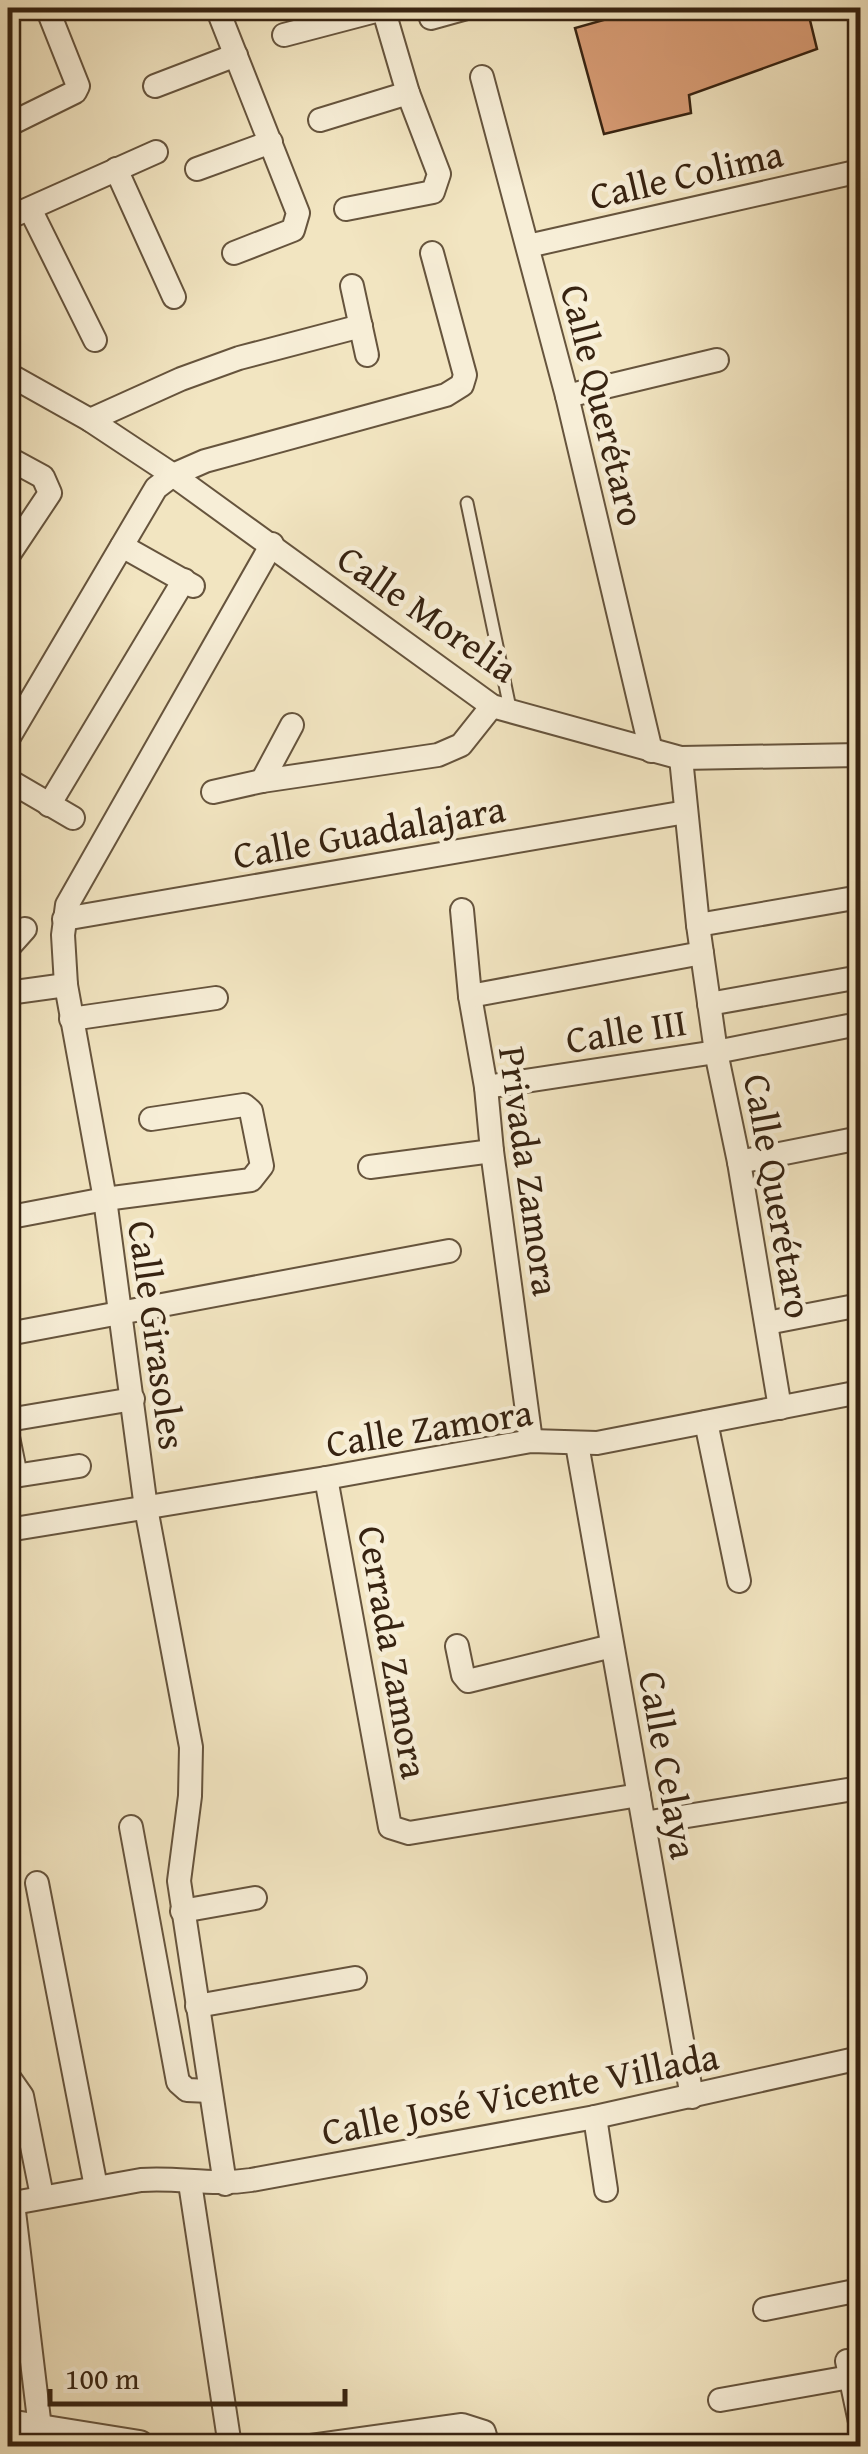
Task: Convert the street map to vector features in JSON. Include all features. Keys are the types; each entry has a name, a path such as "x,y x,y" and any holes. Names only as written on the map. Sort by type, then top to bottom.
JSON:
{"street":[{"path":"8,125 75,92 78,86 47,8"},
{"path":"217,8 298,213 293,230 234,253"},
{"path":"284,35 383,8 408,93 439,174 438,184 432,192 346,209"},
{"path":"431,18 467,8"},
{"path":"155,86 236,55"},
{"name":"Calle Querétaro","path":"482,77 567,396 651,751"},
{"path":"320,120 408,93"},
{"path":"197,170 271,142"},
{"path":"8,218 156,152"},
{"path":"116,169 174,298"},
{"name":"Calle Colima","path":"528,246 860,171"},
{"path":"30,209 95,340"},
{"path":"8,739 156,488 173,475 205,462 446,395 462,385 464,375 432,253"},
{"path":"352,286 368,355"},
{"path":"90,420 225,364 360,326"},
{"path":"567,396 717,360"},
{"name":"Calle Morelia","path":"8,374 90,420 173,475 501,709 681,758 860,756"},
{"path":"8,458 43,477 50,493 8,556"},
{"name":"Calle Girasoles","path":"225,2184 182,1911 180,1853 190,1796 191,1747 146,1508 105,1198 66,985 64,919 67,904 272,544"},
{"path":"49,805 190,584 122,546"},
{"path":"213,792 262,780 448,751 461,745 501,709"},
{"path":"262,780 292,725"},
{"name":"Calle Querétaro","path":"681,758 716,1052 739,1162 780,1408"},
{"path":"8,780 73,818"},
{"name":"Calle Guadalajara","path":"64,919 686,812"},
{"path":"698,924 860,897"},
{"name":"Privada Zamora","path":"462,910 470,996 486,1086 531,1441"},
{"path":"8,948 25,928"},
{"path":"470,996 702,953"},
{"path":"709,1004 850,980"},
{"path":"8,993 66,985"},
{"path":"72,1020 216,998"},
{"name":"Calle III","path":"486,1086 716,1052 848,1026"},
{"path":"16,1216 105,1198 251,1180 260,1172 251,1111 244,1104 151,1119"},
{"path":"739,1162 860,1138"},
{"path":"370,1167 492,1151"},
{"path":"8,1334 449,1251"},
{"path":"767,1324 860,1305"},
{"name":"Calle Zamora","path":"8,1530 531,1441 577,1444 860,1392"},
{"path":"8,1420 133,1399"},
{"path":"706,1422 739,1580"},
{"path":"8,1436 12,1477 80,1466"},
{"name":"Calle Celaya","path":"577,1444 692,2097"},
{"name":"Cerrada Zamora","path":"326,1478 390,1827 400,1833 639,1795"},
{"path":"457,1646 468,1681 612,1646"},
{"path":"644,1823 860,1788"},
{"path":"131,1827 178,2082 187,2090 210,2091"},
{"path":"37,1883 96,2187"},
{"path":"182,1911 256,1898"},
{"path":"197,2006 355,1978"},
{"name":"Calle José Vicente Villada","path":"10,2204 162,2178 225,2184 595,2117 860,2058"},
{"path":"8,2076 22,2096 42,2196"},
{"path":"595,2117 606,2190"},
{"path":"190,2183 230,2446"},
{"path":"10,2204 19,2431 138,2446"},
{"path":"765,2310 860,2290"},
{"path":"720,2400 848,2368 860,2422"},
{"path":"311,2446 462,2425 486,2439"}],"lane":[{"path":"468,503 501,709"}],"building":[{"path":"646,8 807,8 817,49 689,95 691,113 604,134 575,28"}]}
